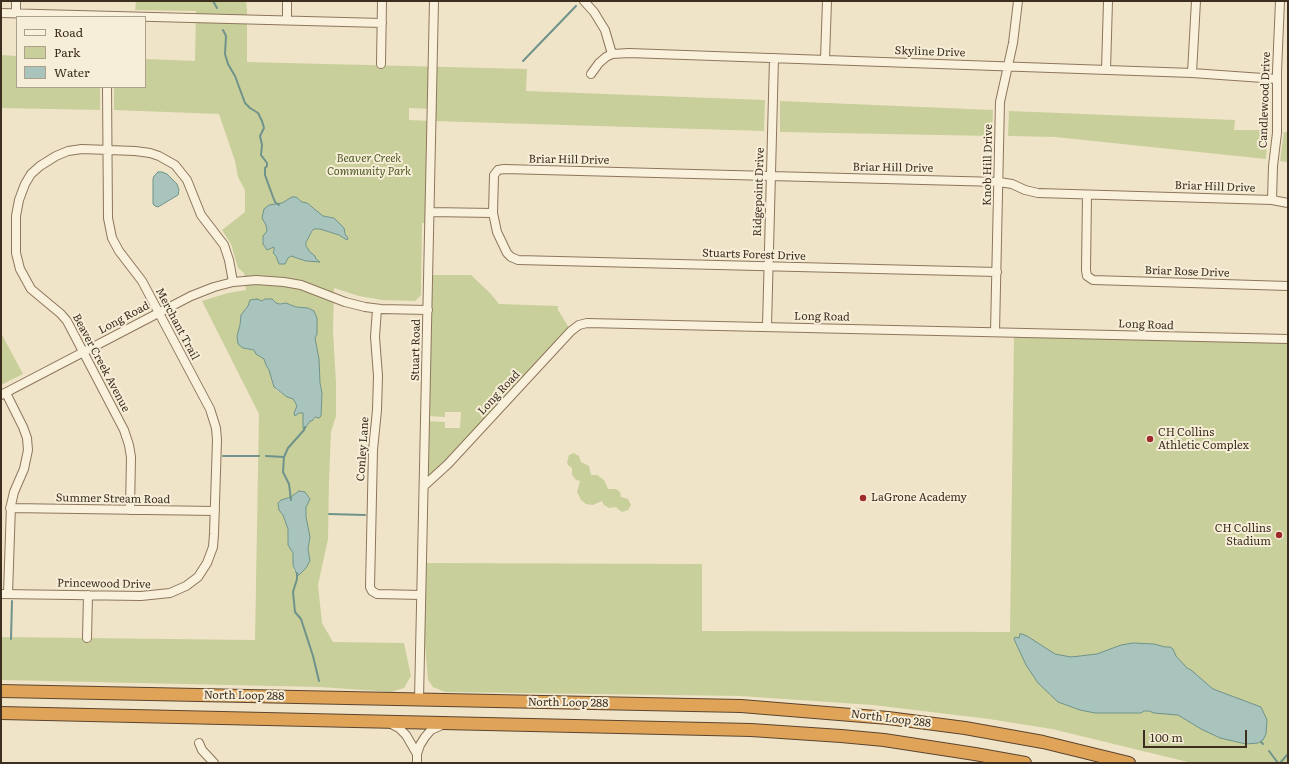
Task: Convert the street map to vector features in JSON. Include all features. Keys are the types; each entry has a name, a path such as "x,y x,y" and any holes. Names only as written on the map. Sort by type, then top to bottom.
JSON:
{"highway":[{"name":"North Loop 288","path":"5,690 741,706 806,710 888,718 965,728 1043,742 1125,762 1136,763"},
{"name":"North Loop 288","path":"1,713 751,730 841,736 912,744 1025,763"},
{"path":"1,720 40,720 93,715"}],"street":[{"path":"16,1 16,13"},
{"path":"287,1 287,20"},
{"path":"381,64 382,1"},
{"name":"Stuart Road","path":"419,699 425,485 434,1"},
{"path":"584,1 594,12 605,30 612,54 603,59 591,74"},
{"path":"825,59 827,1"},
{"name":"Knob Hill Drive","path":"995,332 1000,102 1015,32 1018,1"},
{"path":"1106,70 1108,1"},
{"path":"1192,73 1196,1"},
{"name":"Candlewood Drive","path":"1272,200 1273,166 1277,133 1277,79 1280,1"},
{"path":"1,13 107,16"},
{"path":"146,17 382,23"},
{"name":"Skyline Drive","path":"612,54 629,53 825,59 1192,73 1277,79"},
{"name":"Ridgepoint Drive","path":"767,326 774,58"},
{"name":"Merchant Trail","path":"107,88 108,218 110,229 116,246 140,277 210,409 215,424 217,440 213,548 207,563 200,574"},
{"name":"Beaver Creek Avenue","path":"130,510 131,457 127,438 121,424 64,317 31,289 21,273 16,253 16,212 27,180 33,172 45,162 68,151 82,149 150,153 168,161 180,171 189,184 201,214 224,245 230,260 234,282"},
{"name":"Briar Hill Drive","path":"493,213 494,175 496,171 504,169 999,182 1012,184 1025,190 1038,193 1272,200 1288,203"},
{"name":"Briar Rose Drive","path":"1087,194 1086,270 1087,276 1093,280 1288,286"},
{"path":"430,212 493,213"},
{"name":"Stuarts Forest Drive","path":"493,213 500,241 511,257 518,260 997,272"},
{"name":"Long Road","path":"3,394 198,293 234,282 256,280 284,282 300,285 351,303 377,308 428,310"},
{"name":"Conley Lane","path":"377,308 375,341 378,376 377,410 373,450 370,587 375,593 382,594 421,594"},
{"name":"Long Road","path":"425,485 448,464 571,331 580,325 590,322 1288,340"},
{"path":"3,394 23,427 28,450 26,465 14,492 10,508 5,594"},
{"name":"Summer Stream Road","path":"10,508 215,512"},
{"name":"Princewood Drive","path":"5,594 163,595 177,591 186,586 194,581 200,574"},
{"path":"87,638 88,595"},
{"path":"387,722 399,728 406,735 418,754"},
{"path":"417,763 420,745 425,737 431,730 446,723"},
{"path":"199,743 202,750 214,763"}],"green space":[{"name":"Beaver Creek Community Park","path":"136,1 246,1 247,62 527,69 526,91 765,100 764,131 432,121 430,223 422,223 421,295 415,301 382,300 359,296 334,288 333,332 336,416 331,432 328,539 318,585 322,623 333,642 404,643 411,676 404,688 391,692 320,687 1,680 1,637 255,640 259,414 202,301 228,293 246,290 244,273 238,268 231,244 222,230 245,212 245,190 238,177 235,161 219,114 114,110 114,88 146,88 146,59 195,61 196,11 135,10","holes":["409,108 432,109 432,121 409,120","292,197 296,197 302,202 307,203 323,216 334,218 344,228 347,240 339,235 320,229 314,229 307,240 306,246 318,261 306,261 291,256 285,264 279,264 275,255 274,247 270,249 265,248 262,241 267,231 266,225 275,204 282,203","257,299 262,301 265,299 276,303 286,303 296,307 308,308 314,311 317,321 317,334 315,338 322,393 321,407 317,417 310,421 306,428 303,428 303,413 299,413 295,416 297,406 293,399 276,390 264,359 254,350 246,349 238,344 237,336 241,315 251,300","299,491 305,492 310,499 306,507 306,517 310,537 308,549 310,561 306,568 300,573 294,571 293,553 288,540 288,529 283,515 278,507 279,501 294,496"]},
{"path":"1,55 16,56 16,88 100,88 100,110 1,108"},
{"path":"780,101 993,110 992,136 780,132"},
{"path":"1009,111 1235,120 1234,130 1268,130 1266,159 1055,137 1008,136"},
{"path":"1284,132 1288,132 1288,162 1280,161"},
{"path":"429,275 471,275 499,304 558,306 558,310 571,331 425,485 426,421 445,422 445,428 460,428 461,412 445,412 445,417 426,416"},
{"path":"1014,332 1288,339 1288,763 1192,763 1052,729 989,719 873,705 740,696 445,692 433,687 428,680 421,595 423,563 702,564 702,631 1010,632"},
{"path":"1,333 23,374 1,385"},
{"path":"574,453 579,456 581,462 589,466 591,475 597,475 604,480 608,489 616,489 620,492 621,497 628,499 631,505 628,510 622,512 616,507 609,508 604,505 602,501 593,505 586,504 581,500 577,492 580,481 576,480 572,475 572,468 567,462 569,455"}],"water":[{"path":"158,172 167,174 177,184 179,190 178,195 158,207 153,204 153,179"},
{"path":"292,197 296,197 302,202 307,203 323,216 334,218 344,228 345,234 348,238 347,240 339,235 320,229 314,229 312,231 306,242 306,246 320,262 306,261 291,256 285,264 279,264 273,253 274,247 267,250 263,244 263,236 267,231 266,225 262,218 264,209 269,205 282,203"},
{"path":"257,299 262,301 265,299 272,299 276,303 280,304 286,303 296,307 308,308 314,311 317,318 317,334 315,338 319,359 322,393 321,416 319,418 315,417 312,421 310,421 304,430 303,413 299,413 295,416 294,413 297,406 293,399 287,397 274,387 264,359 256,354 254,350 243,348 238,344 237,336 241,315 248,306 250,300"},
{"path":"299,491 305,492 310,499 306,507 306,517 310,537 308,549 310,561 306,568 299,575 297,575 293,565 293,553 288,545 288,529 283,515 279,510 278,503 281,500 291,497"},
{"path":"1020,634 1027,636 1055,654 1071,657 1097,654 1121,645 1133,643 1154,644 1170,647 1187,668 1213,689 1261,707 1267,720 1266,734 1263,740 1258,743 1246,744 1220,738 1201,729 1178,715 1154,713 1149,711 1144,711 1141,713 1095,713 1080,710 1058,702 1038,683 1026,665 1014,639 1015,637 1019,638"}],"waterway":[{"path":"213,1 217,8"},
{"path":"523,61 576,6"},
{"path":"223,30 226,36 225,54 228,64 235,76 245,103 258,113 262,121 264,128 260,136 262,145 261,155 267,163 265,175 275,202 279,205"},
{"path":"291,500 289,484 283,472 284,457 288,448 305,427"},
{"path":"223,456 259,456"},
{"path":"266,456 284,457"},
{"path":"329,514 365,515"},
{"path":"297,573 297,579 293,592 295,612 301,619 313,656 319,681"},
{"path":"11,639 12,601"},
{"path":"1269,751 1278,763"},
{"path":"1280,763 1288,754"}],"place":[{"name":"CH Collins Athletic Complex","path":"1150,439"},
{"name":"LaGrone Academy","path":"863,498"},
{"name":"CH Collins Stadium","path":"1279,535"}]}
